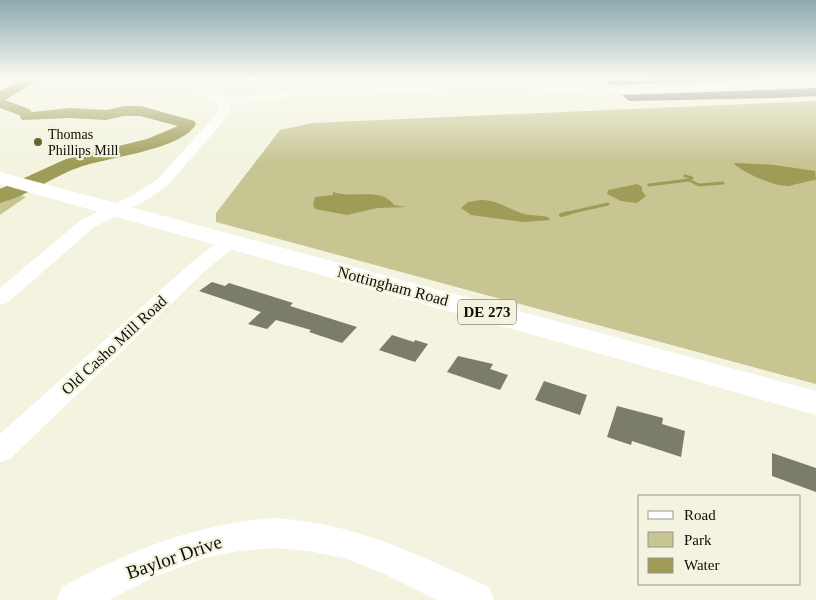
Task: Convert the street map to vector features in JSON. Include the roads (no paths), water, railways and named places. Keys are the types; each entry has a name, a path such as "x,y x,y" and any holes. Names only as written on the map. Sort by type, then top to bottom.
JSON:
{"main road":[{"name":"Nottingham Road","path":"8,180 816,402"}],"street":[{"path":"0,299 82,228 148,192 168,177 224,113 224,107"},
{"name":"Old Casho Mill Road","path":"0,451 200,264 230,242"},
{"name":"Baylor Drive","path":"75,600 130,570 168,554 208,542 243,535 276,533 308,535 345,543 412,570 476,600"}],"water":[{"path":"734,164 775,165 815,171 816,180 783,186 760,179"},
{"path":"637,184 642,187 642,191 646,196 637,203 621,201 607,194 608,190"},
{"path":"333,192 382,196 394,205 407,207 377,208 347,215 315,209 313,205 315,197 333,195"},
{"path":"481,200 498,203 524,214 548,217 550,220 524,222 471,215 461,208 468,202"}],"waterway":[{"path":"0,197 73,163 153,143 185,129 188,124 141,111 124,111 106,115 70,113 28,117 24,112 11,107"},
{"path":"685,176 692,178 689,179"},
{"path":"649,185 689,180 699,185 723,183"},
{"path":"564,214 608,204"},
{"path":"561,215 569,213"}],"place":[{"name":"Thomas Phillips Mill","path":"38,142"}]}
